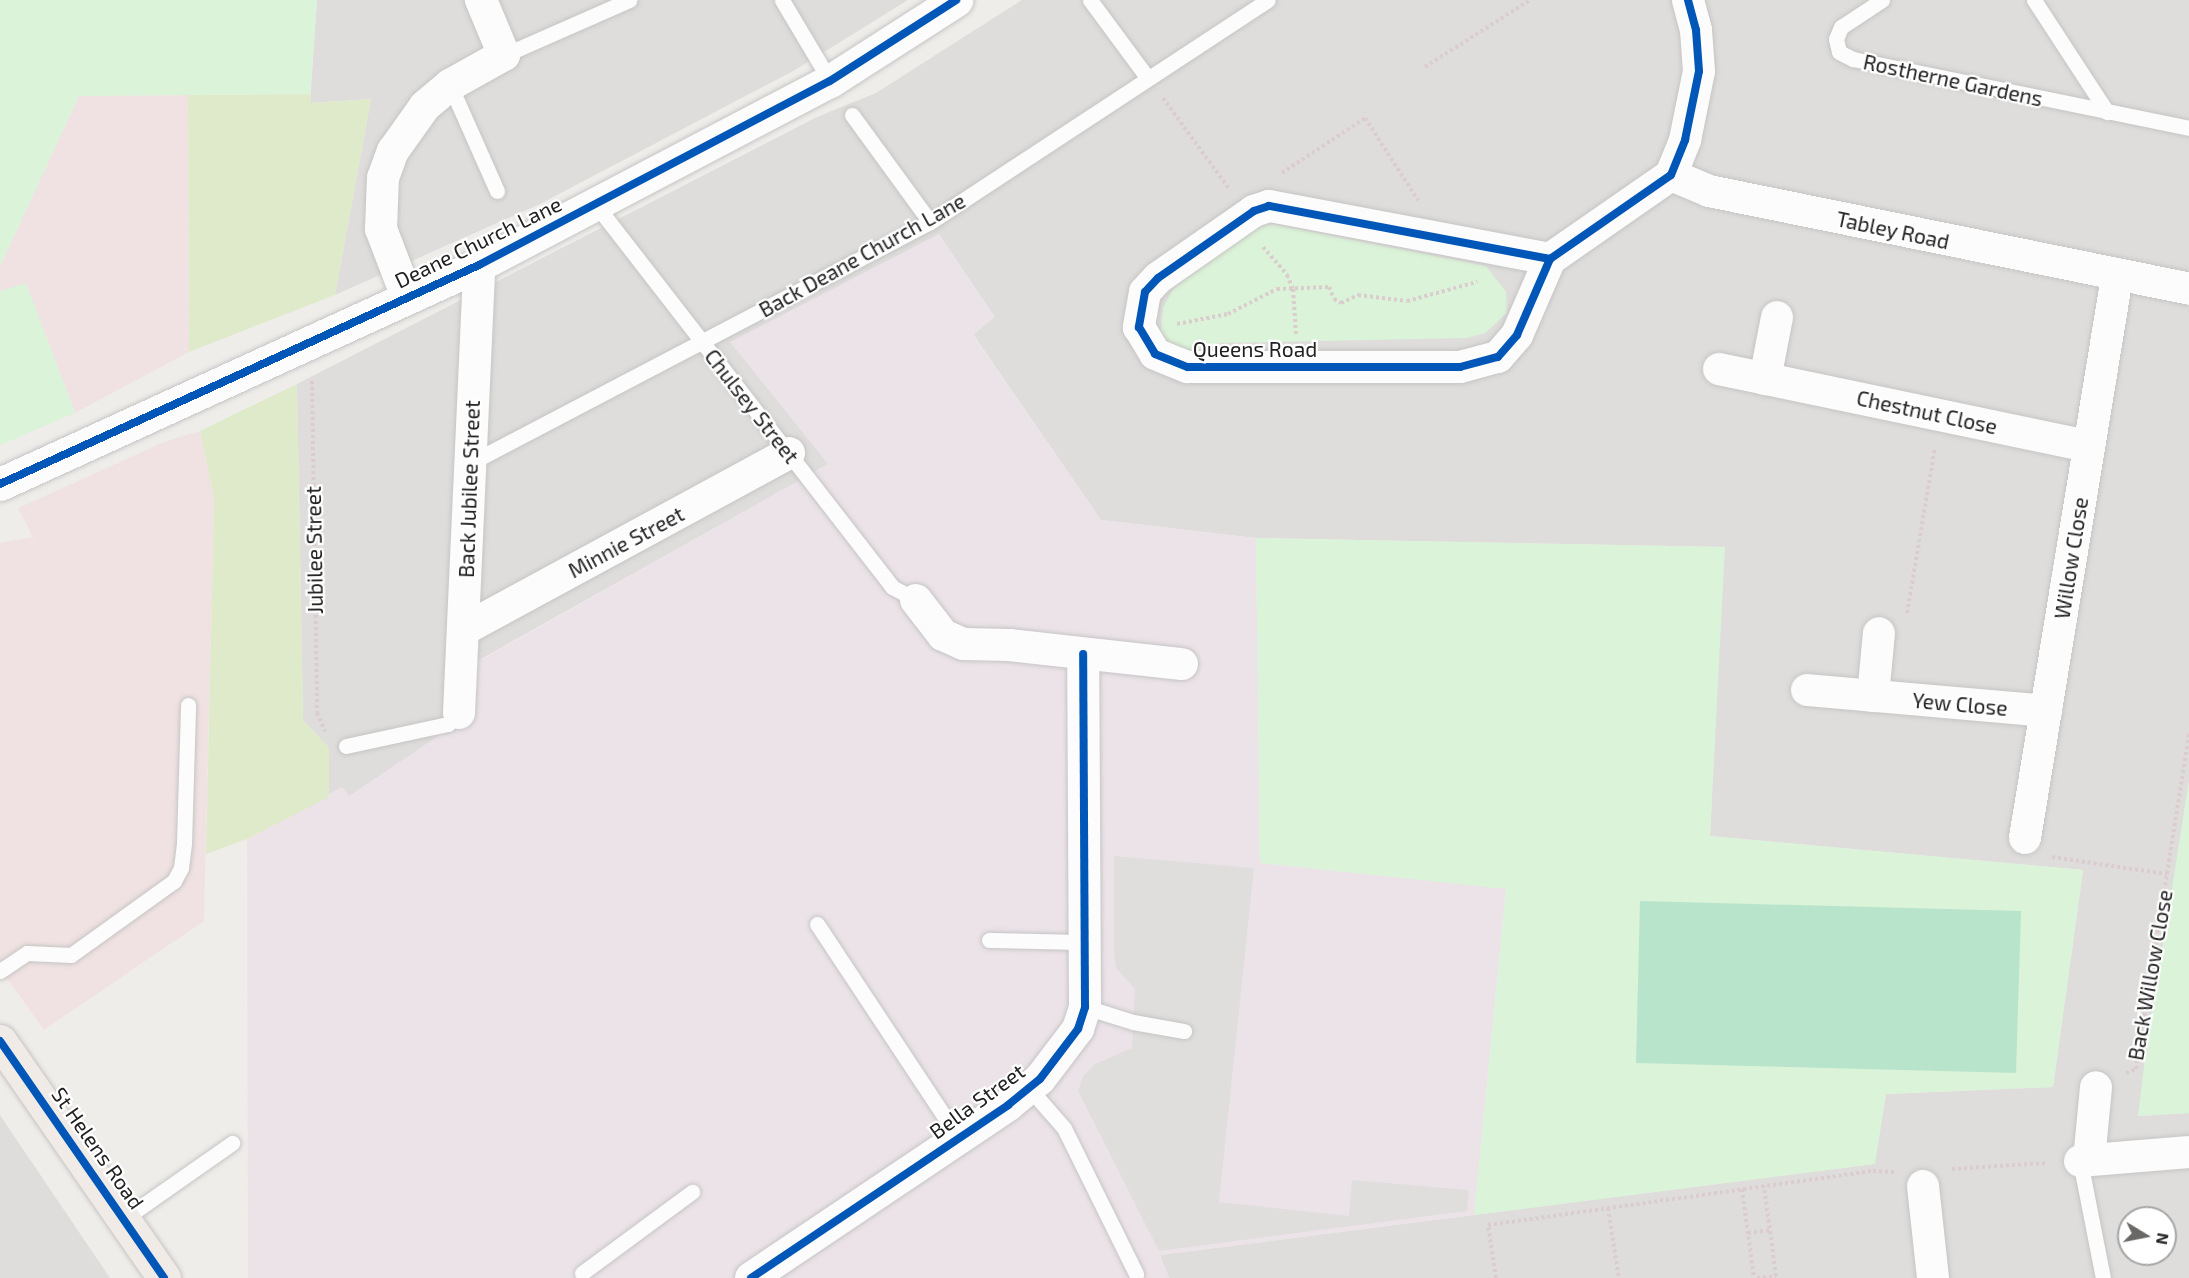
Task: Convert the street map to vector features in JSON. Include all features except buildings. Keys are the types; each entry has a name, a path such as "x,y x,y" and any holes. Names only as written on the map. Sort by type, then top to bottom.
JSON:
{"main road":[{"name":"St Helens Road","path":"0,1041 125,1218 164,1278"}],"street":[{"path":"407,297 381,229 383,178 393,151 408,127 450,85 504,55 481,0"},
{"name":"Deane Church Lane","path":"0,484 479,265 830,81 956,0"},
{"path":"1140,318 1145,292 1158,278 1259,210 1424,234 1550,259 1671,175 1690,121 1699,71 1696,30 1689,0"},
{"name":"Tabley Road","path":"1671,175 1709,191 2116,277 2189,289"},
{"name":"Queens Road","path":"1140,318 1145,342 1155,354 1176,365 1299,367 1480,365 1498,357 1517,335 1550,259"},
{"name":"Back Jubilee Street","path":"459,713 479,265"},
{"name":"Willow Close","path":"2025,838 2116,277"},
{"path":"1765,379 1777,317"},
{"name":"Chestnut Close","path":"1719,369 2089,446"},
{"name":"Minnie Street","path":"463,630 789,453"},
{"path":"916,600 943,635 951,640 1182,664"},
{"path":"1873,696 1879,633"},
{"name":"Bella Street","path":"751,1278 1029,1088 1078,1029 1085,1007 1083,654"},
{"name":"Yew Close","path":"1807,690 2046,711"},
{"path":"2096,1087 2085,1160 2189,1152"},
{"path":"1922,1176 1933,1278"}],"lane":[{"path":"504,55 629,0"},
{"path":"782,0 830,81"},
{"path":"1090,0 1147,77"},
{"name":"Back Deane Church Lane","path":"470,463 930,222 1147,77 1268,0"},
{"name":"Rostherne Gardens","path":"1882,0 1841,27 1836,39 1839,52 1865,62 2189,128"},
{"path":"2034,0 2107,112"},
{"path":"450,85 497,190"},
{"path":"852,115 930,222"},
{"name":"Chulsey Street","path":"596,205 892,587 916,600"},
{"path":"0,971 27,953 71,955 174,881 181,868 184,843 188,705"},
{"path":"346,746 448,724 459,713"},
{"path":"817,924 958,1137"},
{"path":"989,940 1084,942"},
{"path":"1085,1007 1133,1022 1184,1031"},
{"path":"1029,1088 1064,1128 1136,1274"},
{"path":"125,1218 232,1143"},
{"path":"2085,1160 2103,1278"},
{"path":"581,1276 692,1192"}],"path":[{"path":"1425,67 1530,0"},
{"path":"1147,77 1259,210"},
{"path":"1299,367 1293,290 1287,274 1262,246 1259,210 1275,178 1365,118 1427,214 1424,234"},
{"path":"1140,318 1171,325 1203,321 1228,314 1277,289 1329,287 1334,299 1341,303 1358,295 1407,301 1487,281"},
{"path":"1879,633 1907,615 1940,415"},
{"path":"1496,1278 1488,1225 1873,1171 1922,1176 2085,1160"},
{"path":"1742,1189 1756,1278 1776,1276 1764,1186"},
{"path":"1608,1208 1619,1278"},
{"path":"1748,1233 1770,1230"}],"shaded area":[{"path":"317,0 908,0 795,70 540,204 335,295 371,99 310,103"},
{"path":"1022,0 2189,0 2189,781 2138,1116 2189,1113 2189,1278 1169,1278 1160,1255 1874,1164 1886,1094 2053,1087 2083,870 1710,836 1724,547 1256,538 1101,520 973,334 939,234 829,464 472,664 465,728 443,733 349,797 342,788 329,797 329,748 303,720 297,384 817,117 876,93"},
{"path":"188,95 189,352 75,413 26,284 0,291 0,266 79,96"},
{"path":"939,234 995,317 973,335 1101,520 1256,538 1260,863 1506,888 1474,1215 1160,1255 1169,1278 248,1278 247,839 342,787 349,796 443,733 465,728 472,665 828,464 730,342"},
{"path":"200,431 214,498 204,921 44,1030 0,969 0,543 33,537 18,508 166,441"},
{"path":"1114,856 1254,868 1219,1202 1349,1216 1352,1180 1469,1190 1467,1211 1159,1251 1078,1091 1083,1076 1095,1064 1132,1048 1135,989 1116,968 1114,953"},
{"path":"0,1115 8,1127 110,1278 0,1278"}],"green space":[{"path":"0,0 317,0 310,94 79,96 0,266"},
{"path":"310,94 311,103 371,99 335,295 189,352 188,95"},
{"path":"1272,224 1486,266 1506,292 1507,313 1485,333 1467,338 1216,343 1207,353 1187,357 1171,348 1161,332 1163,308 1173,289 1242,230"},
{"path":"26,283 75,413 0,445 0,291"},
{"path":"297,384 303,720 329,748 329,797 247,839 206,854 214,498 200,431"},
{"path":"1256,538 1725,547 1710,836 2083,870 2053,1087 1886,1094 1875,1164 1474,1215 1506,889 1260,863"},
{"path":"2189,781 2189,1113 2138,1116 2145,1058"},
{"path":"1640,901 2021,911 2016,1073 1636,1063"}],"cycle path":[{"path":"0,484 479,265 830,81 956,0"},
{"path":"1550,259 1269,206 1254,211 1158,278 1145,292 1139,327 1155,354 1188,367 1460,367 1498,357 1517,335 1550,259 1671,175 1685,140 1699,71 1696,30 1688,0"},
{"path":"751,1278 1008,1105 1040,1079 1078,1029 1085,1007 1083,654"},
{"path":"0,1041 164,1278"}]}
